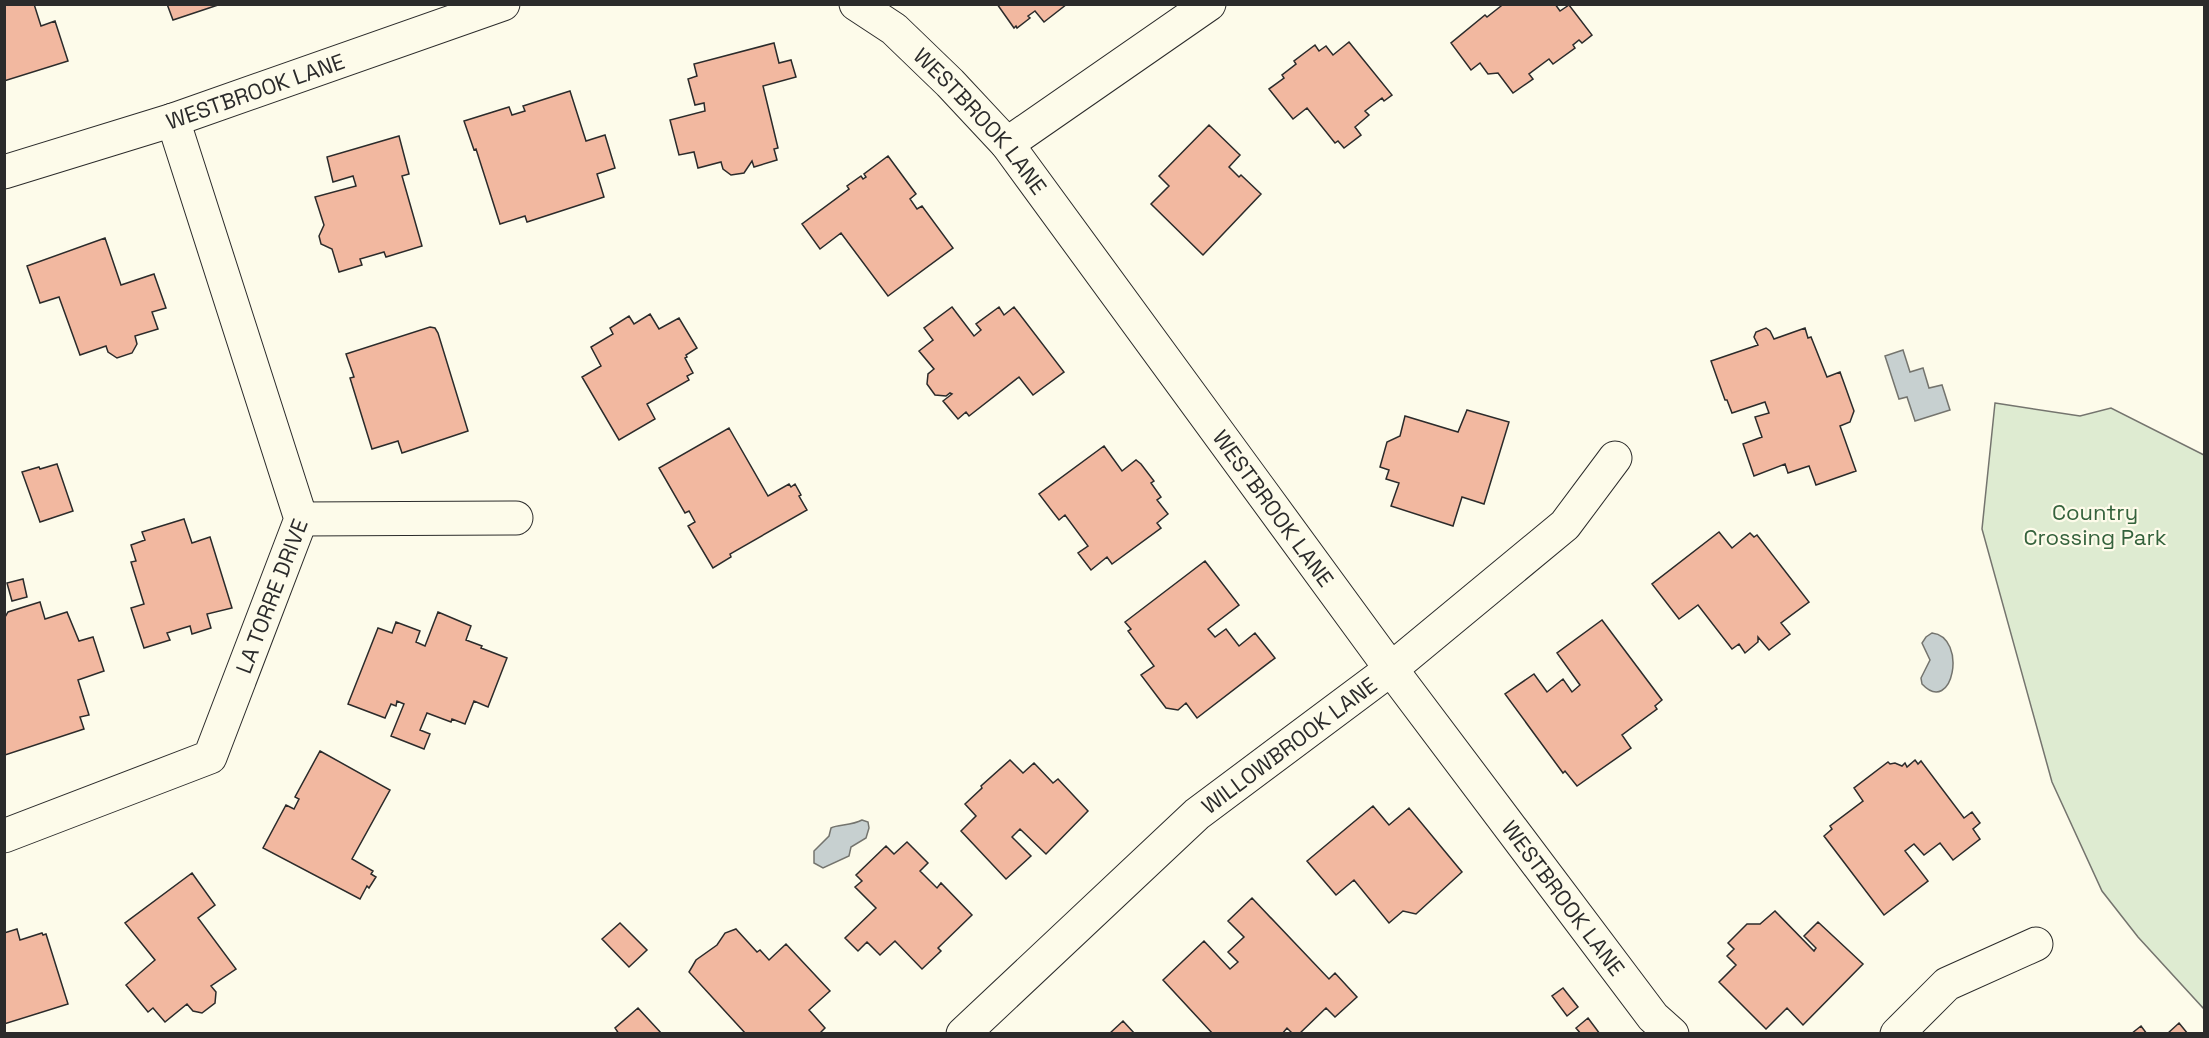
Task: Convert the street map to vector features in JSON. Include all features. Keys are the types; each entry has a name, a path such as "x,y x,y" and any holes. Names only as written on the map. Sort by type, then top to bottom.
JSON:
{"street":[{"name":"WESTBROOK LANE","path":"4,172 173,120 503,4"},
{"name":"WESTBROOK LANE","path":"856,4 894,29 951,83 1007,144 1391,669 1653,1017 1672,1034"},
{"path":"1007,144 1209,4"},
{"name":"LA TORRE DRIVE","path":"4,836 210,757 301,519 173,120"},
{"name":"WILLOWBROOK LANE","path":"963,1034 1197,814 1391,669 1565,525 1615,458"},
{"path":"301,519 516,518"},
{"path":"1896,1034 1947,984 2036,944"}],"green space":[{"name":"Country Crossing Park","path":"1995,403 2080,416 2111,408 2204,455 2204,1009 2138,937 2102,891 2052,782 1982,529"}],"shaded area":[{"path":"1903,350 1910,372 1923,368 1929,388 1942,385 1950,410 1915,421 1907,397 1899,399 1885,356"},
{"path":"1932,633 1943,638 1950,647 1953,660 1952,672 1942,691 1933,691 1922,684 1921,678 1930,660 1922,643"},
{"path":"862,820 868,822 866,838 851,847 849,856 823,868 814,863 814,851 829,836 831,828"}],"building":[{"path":"4,4 34,4 41,26 55,21 68,61 4,81"},
{"path":"167,4 221,4 173,20"},
{"path":"997,4 1067,4 1044,22 1035,11 1028,16 1030,18 1014,28"},
{"path":"1499,4 1555,4 1560,11 1569,5 1592,35 1582,43 1579,40 1573,45 1575,48 1553,64 1549,59 1529,74 1533,79 1513,93 1498,73 1488,74 1480,63 1471,70 1451,43 1485,15 1487,17 1501,6"},
{"path":"1349,42 1392,95 1384,101 1382,98 1365,111 1369,115 1355,127 1361,135 1344,148 1338,141 1335,143 1307,108 1293,119 1269,89 1284,78 1282,75 1296,64 1294,61 1315,45 1319,51 1326,46 1333,55"},
{"path":"774,43 779,63 791,60 796,77 763,86 778,148 774,149 777,160 754,167 752,161 744,173 731,175 723,169 721,162 698,168 694,152 679,155 670,120 705,111 704,103 695,105 688,79 697,76 694,64"},
{"path":"570,91 586,141 605,135 615,168 597,174 604,197 527,222 525,216 500,224 476,149 474,150 464,121 509,107 512,115 525,111 523,106"},
{"path":"1209,125 1240,155 1229,167 1261,194 1203,255 1151,204 1169,186 1159,176"},
{"path":"399,136 409,174 402,176 422,246 386,257 384,252 360,259 362,265 339,272 332,249 321,244 319,236 324,225 315,197 356,186 353,176 333,182 327,157"},
{"path":"888,156 916,194 910,199 917,209 922,206 953,248 888,296 841,233 820,249 802,224 849,189 847,186 861,176 863,179 866,177 864,174"},
{"path":"105,238 121,285 154,274 166,308 152,312 158,329 135,336 137,344 132,353 117,358 108,352 106,346 80,355 59,297 40,303 27,266"},
{"path":"952,307 974,336 981,330 976,324 999,307 1004,315 1014,307 1064,372 1033,395 1019,377 969,416 966,412 958,419 943,401 952,394 935,395 927,384 928,374 934,369 919,351 933,340 924,328"},
{"path":"650,314 659,329 679,318 697,348 685,358 693,373 687,376 689,380 647,404 655,419 619,440 582,377 601,366 591,347 613,334 610,328 629,316 634,324"},
{"path":"430,327 435,328 438,333 468,431 402,453 398,441 372,449 350,378 354,377 346,354"},
{"path":"1766,328 1774,339 1805,328 1827,377 1840,372 1854,411 1850,422 1840,426 1856,471 1816,485 1809,466 1788,473 1785,464 1754,476 1743,444 1762,437 1755,417 1769,413 1765,402 1732,413 1711,361 1758,345 1754,337 1756,332"},
{"path":"1467,410 1509,422 1484,504 1462,497 1453,526 1391,506 1399,483 1386,479 1389,470 1380,467 1387,442 1400,436 1405,416 1458,432"},
{"path":"729,428 768,496 789,484 791,487 795,484 807,510 730,554 731,557 713,568 688,526 695,522 689,511 685,513 659,468"},
{"path":"1104,446 1122,471 1136,460 1141,464 1154,481 1151,483 1161,497 1157,500 1168,514 1157,523 1161,528 1112,564 1107,557 1091,570 1078,553 1088,546 1065,515 1059,520 1039,494"},
{"path":"57,464 73,511 40,522 22,472"},
{"path":"184,519 192,543 210,537 232,608 207,614 211,628 192,634 190,626 167,633 170,640 144,648 131,608 144,604 131,562 136,561 131,545 145,540 142,532"},
{"path":"1719,532 1732,548 1750,533 1754,537 1757,535 1809,602 1781,623 1790,634 1769,650 1758,637 1758,642 1745,653 1739,644 1732,649 1698,605 1679,619 1652,584"},
{"path":"1205,561 1239,605 1208,629 1215,637 1226,629 1239,646 1255,633 1275,658 1197,718 1186,703 1178,710 1166,708 1141,675 1154,666 1128,631 1131,629 1125,622"},
{"path":"23,579 27,597 12,601 7,583"},
{"path":"40,602 45,619 67,612 79,641 93,637 104,671 78,680 89,715 80,717 84,729 5,755 4,619 8,612"},
{"path":"438,612 471,626 466,640 507,658 488,707 474,701 465,724 452,719 451,722 427,713 420,730 430,734 424,749 391,736 404,704 397,701 396,706 391,704 385,718 348,704 378,628 392,633 396,622 420,631 416,642 425,646"},
{"path":"1602,620 1662,700 1655,706 1657,709 1622,735 1631,748 1577,786 1565,771 1563,773 1505,694 1534,674 1547,692 1563,679 1572,692 1580,685 1557,653"},
{"path":"320,751 390,790 352,859 373,871 371,874 376,877 369,888 367,886 360,899 263,848 286,805 294,809 299,799 295,797"},
{"path":"1010,760 1023,773 1034,763 1053,783 1058,779 1088,811 1046,854 1020,829 1012,837 1031,856 1006,879 961,831 976,816 965,804"},
{"path":"1915,760 1918,764 1921,761 1964,818 1972,812 1980,823 1973,829 1980,839 1953,860 1940,843 1924,855 1914,844 1905,851 1928,881 1884,915 1824,836 1832,829 1830,826 1863,801 1854,788 1888,762 1902,766 1905,763 1907,767"},
{"path":"1373,806 1389,825 1409,808 1462,872 1416,914 1403,911 1389,923 1354,880 1336,895 1307,861"},
{"path":"907,842 928,863 920,871 937,888 941,883 972,915 938,948 941,951 922,969 895,941 880,955 867,942 858,951 845,938 876,908 855,887 862,881 856,875 886,846 894,854"},
{"path":"192,873 215,905 198,918 236,969 211,986 216,992 215,1003 202,1013 193,1011 187,1004 165,1022 153,1008 148,1012 126,985 155,960 125,923"},
{"path":"1252,898 1329,979 1335,973 1357,997 1335,1017 1326,1008 1299,1034 1293,1034 1287,1028 1282,1034 1213,1034 1163,980 1204,941 1230,969 1238,962 1228,952 1244,937 1228,921"},
{"path":"1775,911 1814,951 1816,948 1804,936 1818,922 1863,964 1803,1025 1787,1008 1766,1029 1719,982 1736,965 1727,956 1734,949 1728,943 1747,924 1760,924"},
{"path":"620,923 647,950 629,967 602,939"},
{"path":"17,929 20,940 42,933 46,934 68,1004 4,1024 4,933"},
{"path":"736,929 757,952 760,950 769,960 786,944 830,991 809,1010 825,1028 819,1034 746,1034 689,972 696,960 717,945 725,933"},
{"path":"1563,988 1578,1007 1567,1016 1552,996"},
{"path":"638,1008 662,1034 619,1034 615,1028"},
{"path":"1588,1018 1600,1034 1581,1034 1576,1028"},
{"path":"1123,1021 1135,1034 1109,1034"},
{"path":"2179,1023 2188,1034 2167,1034"},
{"path":"2141,1026 2147,1034 2131,1034"}]}
